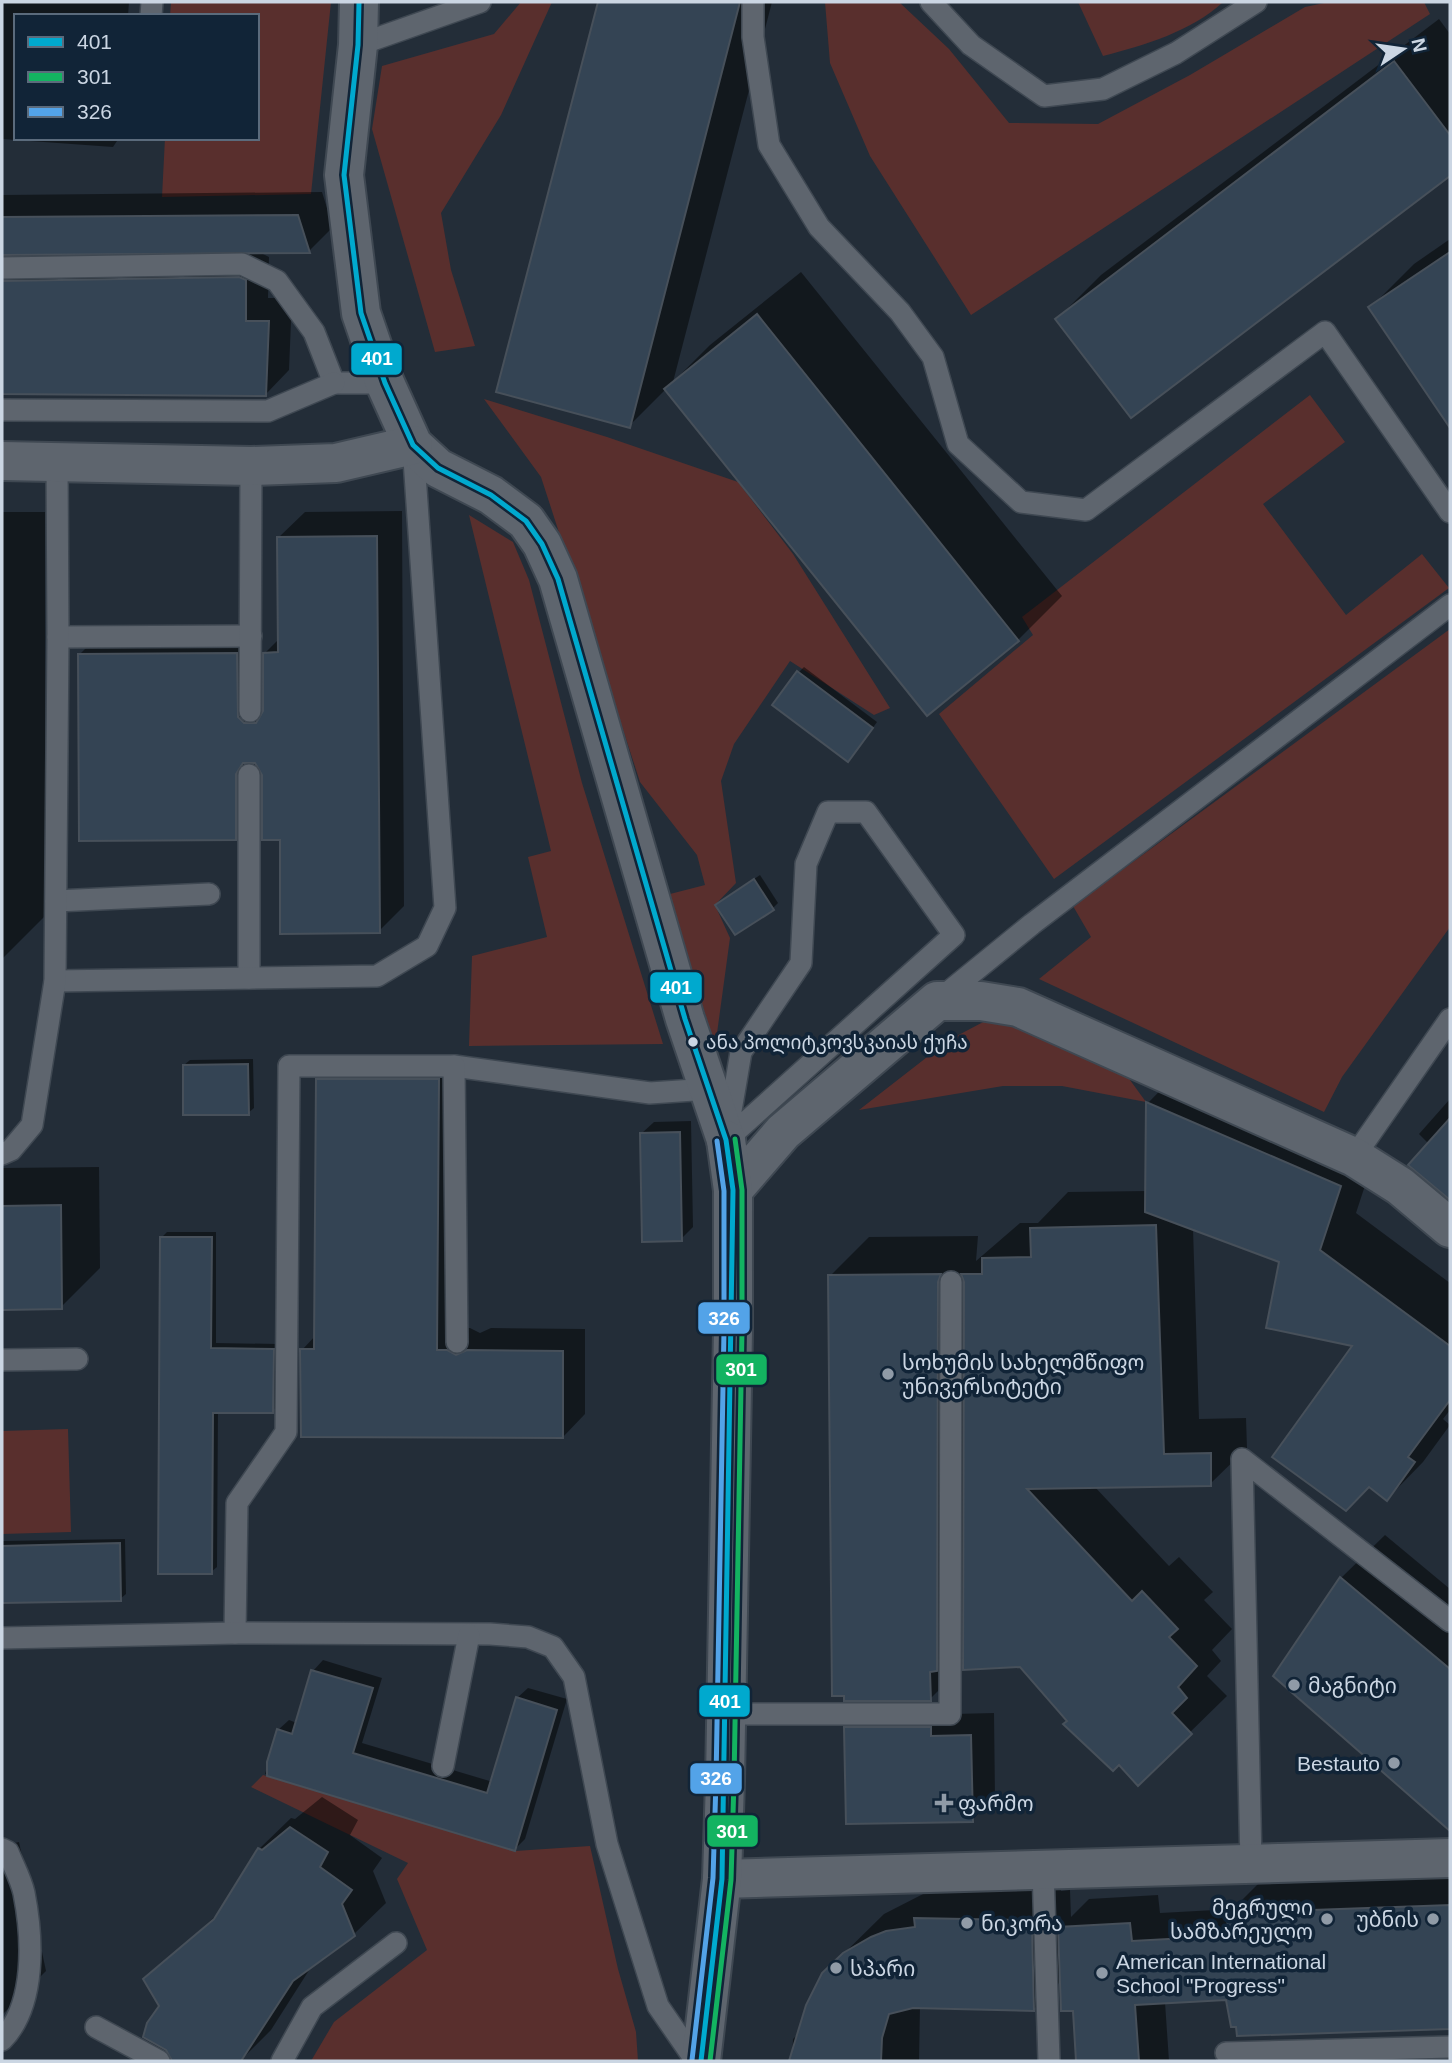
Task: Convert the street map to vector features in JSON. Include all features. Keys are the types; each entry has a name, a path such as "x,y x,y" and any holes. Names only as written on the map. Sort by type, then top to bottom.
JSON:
{"street":[{"path":"359,2 358,45 344,175 361,313 386,383 413,445 438,468 491,495 526,521 558,579 685,1019 726,1140 733,1190 727,1714 722,1879 699,2061"},
{"path":"2,461 251,466 336,463 413,445"},
{"path":"733,1190 783,1132 937,1002 981,1001 1018,1007 1354,1157 1401,1185 1450,1228"},
{"path":"722,1879 1450,1858"}],"lane":[{"path":"358,45 480,2"},
{"path":"753,2 752,37 769,145 819,227 900,312 933,358 958,444 1021,502 1086,510 1325,332 1450,512"},
{"path":"931,2 971,45 1044,96 1102,89 1176,53 1256,2"},
{"path":"2,268 242,264 277,281 314,332 334,383"},
{"path":"2,410 268,411 334,383 386,383"},
{"path":"55,981 377,976 427,946 445,908 413,445"},
{"path":"2,1154 11,1150 32,1125 55,981 57,463"},
{"path":"250,711 251,466"},
{"path":"937,1002 1032,924 1450,605"},
{"path":"58,637 251,636"},
{"path":"249,775 249,978"},
{"path":"866,812 954,935 726,1140 741,1052 801,963 806,864 828,813 866,812"},
{"path":"56,901 209,894"},
{"path":"1354,1157 1450,1019"},
{"path":"235,1633 237,1503 286,1432 289,1066 454,1066 650,1093 709,1089"},
{"path":"454,1066 457,1342"},
{"path":"727,1714 950,1714 951,1282"},
{"path":"2,1360 77,1359"},
{"path":"1251,1863 1242,1459 1450,1621"},
{"path":"2,1638 235,1633 469,1635 528,1637 553,1647 574,1677 607,1844 658,2006 699,2061"},
{"path":"443,1766 469,1635"},
{"path":"2,1849 8,1852 24,1891 29,1946 27,1993 14,2028 2,2040"},
{"path":"1043,1869 1049,2061"},
{"path":"282,2061 312,2007 396,1943"},
{"path":"96,2027 159,2061"},
{"path":"1226,2053 1450,2047"}],"shaded area":[{"path":"171,2 331,2 311,194 162,197 165,140 259,140 259,14 170,14"},
{"path":"521,2 552,2 501,115 441,213 451,270 475,346 435,352 372,129 382,66 494,34"},
{"path":"825,2 899,2 949,49 1009,123 1098,124 1190,75 1305,7 1329,2 1424,2 1430,14 971,315 870,156 830,63"},
{"path":"1078,2 1223,2 1197,22 1182,29 1151,42 1103,56"},
{"path":"1310,395 1345,442 1263,504 1346,615 1422,554 1449,588 1054,879 939,714 1033,635 1022,617"},
{"path":"484,399 738,482 793,554 890,708 874,715 790,661 734,744 721,781 736,883 715,905 730,938 715,1048 670,894 705,885 697,855 640,782 541,477"},
{"path":"469,515 513,542 529,580 582,783 663,1044 469,1046 472,956 547,937 528,857 551,851"},
{"path":"1450,629 1450,927 1342,1077 1324,1112 1039,979 1091,937 1073,906"},
{"path":"987,1020 1026,1026 1122,1069 1146,1102 1062,1086 1003,1086 859,1110 949,1040"},
{"path":"68,1429 71,1532 2,1534 2,1431"},
{"path":"263,1775 515,1851 590,1846 618,1969 636,2032 638,2061 311,2061 334,2022 427,1950 397,1879 408,1863 251,1787"}],"building":[{"path":"598,2 740,2 630,428 496,392"},
{"path":"1394,61 1450,135 1450,176 1131,418 1055,319"},
{"path":"298,215 310,253 2,255 2,217"},
{"path":"1450,252 1450,428 1368,307"},
{"path":"239,277 246,280 246,321 269,321 266,396 2,394 2,281"},
{"path":"757,314 1019,641 927,716 664,389"},
{"path":"377,536 380,933 280,934 280,840 262,840 262,775 255,763 243,763 236,774 236,840 79,841 78,654 237,653 238,717 244,723 256,723 263,711 263,653 278,652 277,537"},
{"path":"797,671 873,728 848,762 772,705"},
{"path":"754,879 774,910 735,935 715,905"},
{"path":"248,1064 249,1115 183,1115 183,1065"},
{"path":"316,1079 439,1079 437,1350 447,1350 456,1355 467,1350 563,1351 563,1438 301,1437 300,1349 314,1349"},
{"path":"1146,1102 1341,1186 1320,1250 1450,1346 1450,1400 1408,1457 1415,1462 1387,1501 1369,1487 1346,1511 1272,1457 1352,1346 1266,1328 1279,1262 1145,1212"},
{"path":"1450,1118 1450,1200 1408,1165"},
{"path":"680,1132 682,1241 642,1242 640,1133"},
{"path":"61,1205 62,1309 2,1310 2,1206"},
{"path":"1156,1225 1164,1454 1211,1453 1211,1486 1027,1489 1132,1601 1142,1591 1178,1629 1169,1637 1197,1666 1178,1687 1187,1698 1172,1713 1192,1734 1138,1786 1119,1765 1113,1771 1063,1724 1067,1721 1020,1667 963,1670 964,1282 961,1274 982,1274 982,1258 1031,1257 1030,1228"},
{"path":"160,1237 212,1237 211,1348 274,1349 273,1413 213,1413 212,1574 158,1574"},
{"path":"941,1274 938,1282 937,1671 930,1672 931,1701 844,1701 844,1696 832,1696 828,1275"},
{"path":"120,1543 121,1601 2,1603 2,1546"},
{"path":"1340,1577 1450,1669 1450,1831 1273,1676"},
{"path":"311,1670 373,1688 353,1753 487,1793 516,1697 557,1710 515,1851 267,1776 267,1762 277,1729 292,1734"},
{"path":"844,1727 931,1727 931,1736 971,1735 973,1822 846,1824"},
{"path":"290,1827 328,1852 320,1867 352,1890 342,1904 355,1936 293,1981 241,2061 172,2061 166,2050 143,2037 147,2023 159,2006 143,1979 214,1919 258,1848 262,1850"},
{"path":"1450,1905 1450,2029 1237,2036 1236,2027 1231,2027 1226,2000 1135,2005 1139,2061 1076,2061 1073,2011 1061,2011 1058,1927 1130,1923 1132,1941 1224,1936 1224,1932 1228,1932 1227,1913"},
{"path":"914,1918 1023,1920 1023,1929 1032,1929 1034,2011 913,2008 889,2014 882,2038 881,2061 789,2061 806,2005 822,1973 843,1953 871,1937 886,1931 915,1927"}],"transit line":[{"name":"401","path":"359,2 358,45 344,175 361,313 385,383 413,445 438,468 491,495 526,521 542,544 558,579 685,1019 726,1140 733,1190 722,1879 701,2061"},
{"name":"301","path":"710,2061 731,1880 734,1781 742,1330 742,1190 735,1139"},
{"name":"326","path":"692,2060 713,1878 716,1781 724,1330 724,1191 717,1141"}],"place":[{"name":"ანა პოლიტკოვსკაიას ქუჩა","path":"693,1042"},
{"name":"სოხუმის სახელმწიფო უნივერსიტეტი","path":"888,1374"},
{"name":"მაგნიტი","path":"1294,1685"},
{"name":"Bestauto","path":"1394,1763"},
{"name":"ფარმო","path":"944,1803"},
{"name":"მეგრული სამზარეულო","path":"1327,1919"},
{"name":"უბნის","path":"1433,1919"},
{"name":"ნიკორა","path":"967,1923"},
{"name":"სპარი","path":"836,1968"},
{"name":"American International School \"Progress\"","path":"1102,1973"}]}
